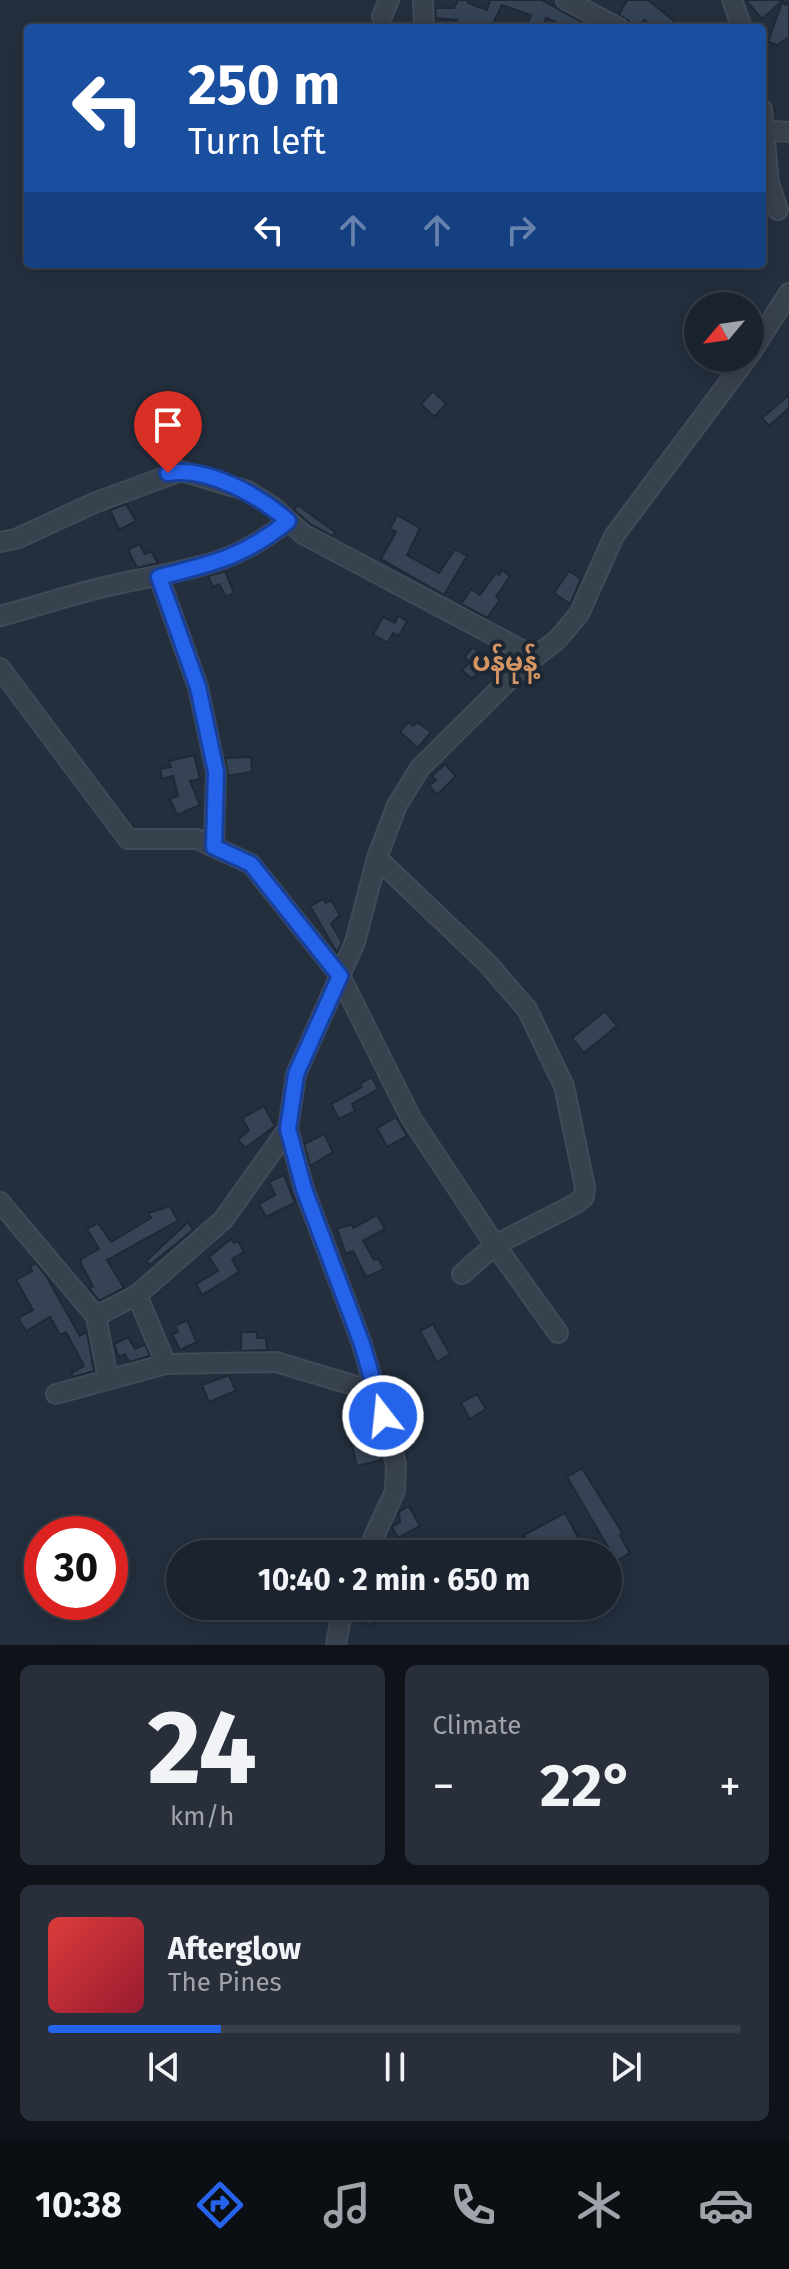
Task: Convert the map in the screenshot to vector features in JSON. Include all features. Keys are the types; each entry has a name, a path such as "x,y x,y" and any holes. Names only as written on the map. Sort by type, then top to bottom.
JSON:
{"street":[{"path":"423,0 424,24"},
{"path":"566,0 611,24"},
{"path":"732,0 741,24"},
{"path":"766,130 789,132"},
{"path":"766,156 769,183 778,210"},
{"path":"764,332 789,293"},
{"path":"372,1540 395,1491 396,1464 362,1344 304,1189 288,1129 296,1074 355,942 377,858 397,805 420,768 535,657 557,640 579,614 614,536 737,372"},
{"path":"0,542 16,539 94,503 181,471 248,491 303,534 535,657"},
{"path":"0,616 103,587 224,561 265,540 288,521"},
{"path":"159,577 198,687 216,772 214,847"},
{"path":"0,668 128,839 197,839 251,864 340,976 411,1118 558,1333"},
{"path":"377,858 487,963 527,1009 564,1086 585,1187 584,1197 495,1245 462,1274"},
{"path":"96,1316 137,1295 223,1220 288,1129"},
{"path":"0,1202 8,1226 96,1316 108,1379"},
{"path":"137,1295 166,1364"},
{"path":"56,1394 166,1364 276,1362 376,1392"},
{"path":"336,1645 340,1620"}],"building":[{"path":"458,0 469,0 468,3 487,10 490,0 542,0 586,24 562,24 546,18 544,24 528,24 531,15 502,5 493,24 457,24 457,20 436,18 435,8 454,8"},
{"path":"627,0 648,0 674,21 672,24 650,24 644,20 641,24 630,24 619,15"},
{"path":"746,0 783,0 762,19"},
{"path":"782,2 785,5 789,3 789,37 777,45 768,42"},
{"path":"433,391 446,404 434,417 421,404"},
{"path":"789,395 789,408 769,426 762,418"},
{"path":"126,504 136,521 119,530 110,510"},
{"path":"298,505 335,532 332,536 310,524 294,510"},
{"path":"397,515 420,528 407,555 439,573 455,549 467,556 444,595 381,559 396,532 390,529"},
{"path":"139,544 145,554 151,551 158,563 137,568 128,550"},
{"path":"502,570 510,576 496,597 500,600 487,618 461,604 471,589 480,595 496,573 499,575"},
{"path":"225,571 234,593 226,597 219,584 213,587 208,576"},
{"path":"569,571 581,579 570,604 554,593"},
{"path":"398,616 407,621 399,636 393,633 388,643 373,635 383,617 395,623"},
{"path":"473,647 488,661 472,679 462,670 470,662 464,657"},
{"path":"408,722 413,726 417,722 431,732 418,748 400,732"},
{"path":"194,755 200,779 190,781 200,805 177,815 170,799 178,796 173,776 162,779 160,769 171,767 169,761"},
{"path":"251,757 252,772 228,776 225,758"},
{"path":"445,764 456,776 437,795 429,786 436,780 432,776"},
{"path":"323,899 326,903 331,900 340,915 331,924 342,942 337,953 310,906"},
{"path":"605,1011 617,1026 584,1053 572,1038"},
{"path":"372,1077 378,1089 352,1104 355,1111 339,1119 331,1104 362,1087 360,1084"},
{"path":"264,1106 275,1126 245,1148 238,1140 249,1130 242,1118"},
{"path":"396,1117 407,1136 387,1147 377,1128"},
{"path":"324,1134 333,1152 310,1166 304,1144"},
{"path":"284,1175 295,1203 266,1217 259,1204 275,1195 269,1182"},
{"path":"170,1206 178,1221 107,1260 124,1288 99,1301 89,1288 93,1286 81,1264 81,1259 99,1249 87,1229 98,1223 111,1242 151,1218 148,1213"},
{"path":"377,1215 385,1229 363,1241 374,1260 378,1258 384,1269 366,1277 353,1251 346,1254 337,1229 352,1224 353,1228"},
{"path":"188,1222 193,1230 150,1265 146,1261"},
{"path":"231,1239 234,1243 238,1241 244,1252 232,1259 239,1272 202,1295 196,1284 218,1271 209,1257"},
{"path":"36,1263 80,1336 87,1332 94,1371 73,1377 71,1373 84,1366 66,1332 60,1335 50,1317 26,1331 18,1318 33,1310 16,1280 32,1271 30,1266"},
{"path":"187,1320 197,1342 180,1350 172,1334 178,1332 175,1326"},
{"path":"433,1324 450,1354 437,1362 420,1331"},
{"path":"241,1332 257,1332 257,1338 266,1338 267,1350 241,1351"},
{"path":"128,1337 135,1349 145,1344 150,1356 129,1362 125,1354 119,1357 114,1344"},
{"path":"229,1375 236,1391 209,1402 202,1385"},
{"path":"477,1394 486,1409 470,1419 461,1403"},
{"path":"366,1438 368,1446 378,1444 382,1460 357,1466 351,1442"},
{"path":"582,1468 623,1534 620,1535 630,1553 622,1558 622,1540 604,1540 567,1477"},
{"path":"409,1506 420,1526 398,1538 392,1527 400,1522 399,1512"},
{"path":"565,1513 579,1540 527,1540 524,1535"},
{"path":"354,1620 374,1620 372,1625"}],"district":[{"name":"ပန်မုန့်","path":"505,662"}],"route":[{"path":"168,473 181,471 248,491 288,521 265,540 224,561 159,577 198,687 216,772 214,847 251,864 340,976 296,1074 288,1129 304,1189 362,1344 383,1416"}]}
